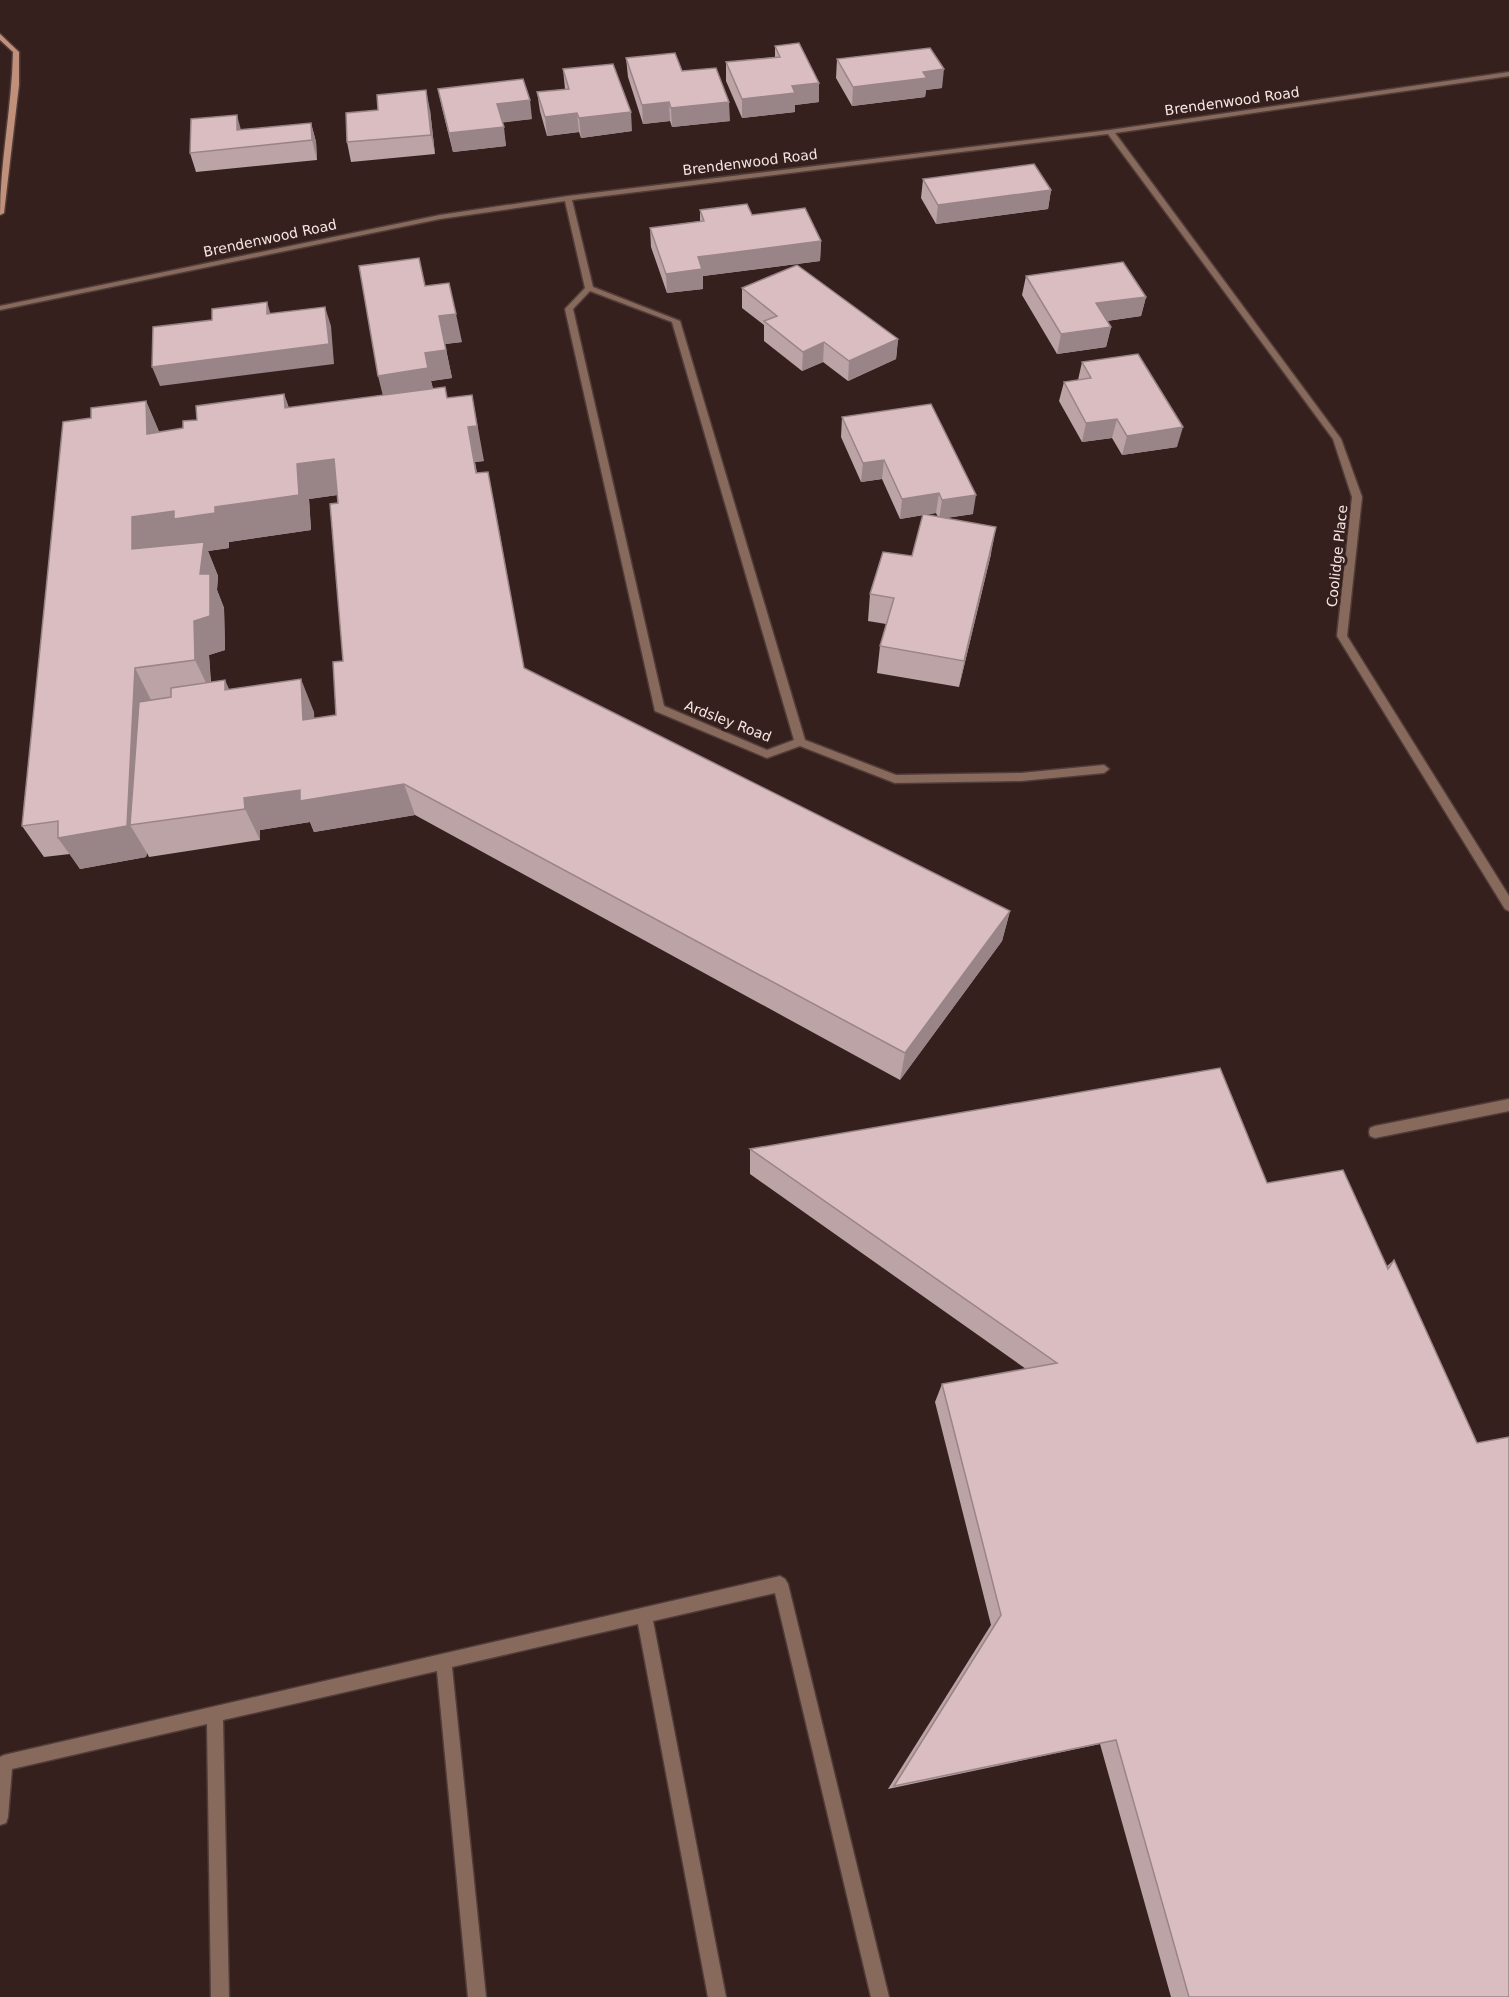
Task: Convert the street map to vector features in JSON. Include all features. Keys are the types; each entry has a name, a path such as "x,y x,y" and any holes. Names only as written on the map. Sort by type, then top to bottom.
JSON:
{"main road":[{"path":"0,36 16,52 16,63 15,95 0,213"}],"street":[{"name":"Brendenwood Road","path":"0,308 440,218 568,198 1110,132 1509,74"},
{"name":"Coolidge Place","path":"1110,132 1337,440 1357,496 1342,636 1509,906"},
{"path":"568,198 589,288"},
{"name":"Ardsley Road","path":"589,288 676,321 800,742 767,754 658,708 569,309 589,288"},
{"path":"800,742 895,779 1021,777 1104,769"},
{"path":"1375,1132 1509,1106"},
{"path":"0,1817 4,1763 780,1584 880,1997"},
{"path":"644,1615 717,1997"},
{"path":"444,1662 477,1997"},
{"path":"215,1715 220,1997"}],"building":[{"path":"799,43 819,83 792,86 795,93 742,99 726,62 780,57 775,46"},
{"path":"930,48 944,69 923,72 927,78 853,87 837,59"},
{"path":"675,53 682,71 716,68 729,102 671,108 669,102 642,105 626,58"},
{"path":"613,64 631,112 579,118 577,113 545,117 537,92 569,89 563,69"},
{"path":"523,79 530,100 497,104 504,127 449,133 438,89"},
{"path":"426,90 431,135 347,142 346,113 378,110 377,95"},
{"path":"237,115 237,130 311,123 312,140 190,153 191,119"},
{"path":"1034,164 1051,190 938,205 923,179"},
{"path":"747,204 752,215 805,208 821,241 698,257 702,269 666,274 650,228 704,221 700,210"},
{"path":"419,258 425,286 449,283 456,314 439,316 446,350 425,353 428,368 378,376 359,266"},
{"path":"1123,262 1146,297 1096,303 1111,327 1061,334 1026,276"},
{"path":"797,265 898,339 849,361 824,342 803,352 764,321 777,316 742,288"},
{"path":"267,302 267,314 325,307 329,344 152,367 153,327 212,320 212,309"},
{"path":"1138,354 1183,427 1127,436 1117,419 1086,423 1064,382 1091,378 1082,362"},
{"path":"445,387 447,398 472,395 477,426 468,427 476,473 488,472 524,668 1010,911 905,1053 404,784 300,801 300,790 244,798 245,809 130,825 139,702 171,697 171,688 225,680 225,690 301,679 303,720 336,715 333,662 343,661 330,504 338,503 334,459 297,464 299,495 215,507 215,513 174,519 174,511 132,517 132,549 204,542 200,574 210,574 210,616 194,621 195,660 135,668 127,826 58,838 58,821 22,826 63,422 91,418 91,408 146,401 147,434 183,428 183,421 197,420 196,406 284,394 285,408"},
{"path":"931,404 976,495 942,500 939,493 902,499 884,460 863,463 842,417"},
{"path":"923,514 996,527 964,661 880,646 894,598 870,594 883,552 912,556"},
{"path":"1220,1068 1267,1183 1343,1170 1388,1269 1394,1260 1477,1443 1509,1437 1509,1997 1189,1997 1116,1740 894,1786 1001,1615 942,1384 1057,1363 750,1149"}]}
